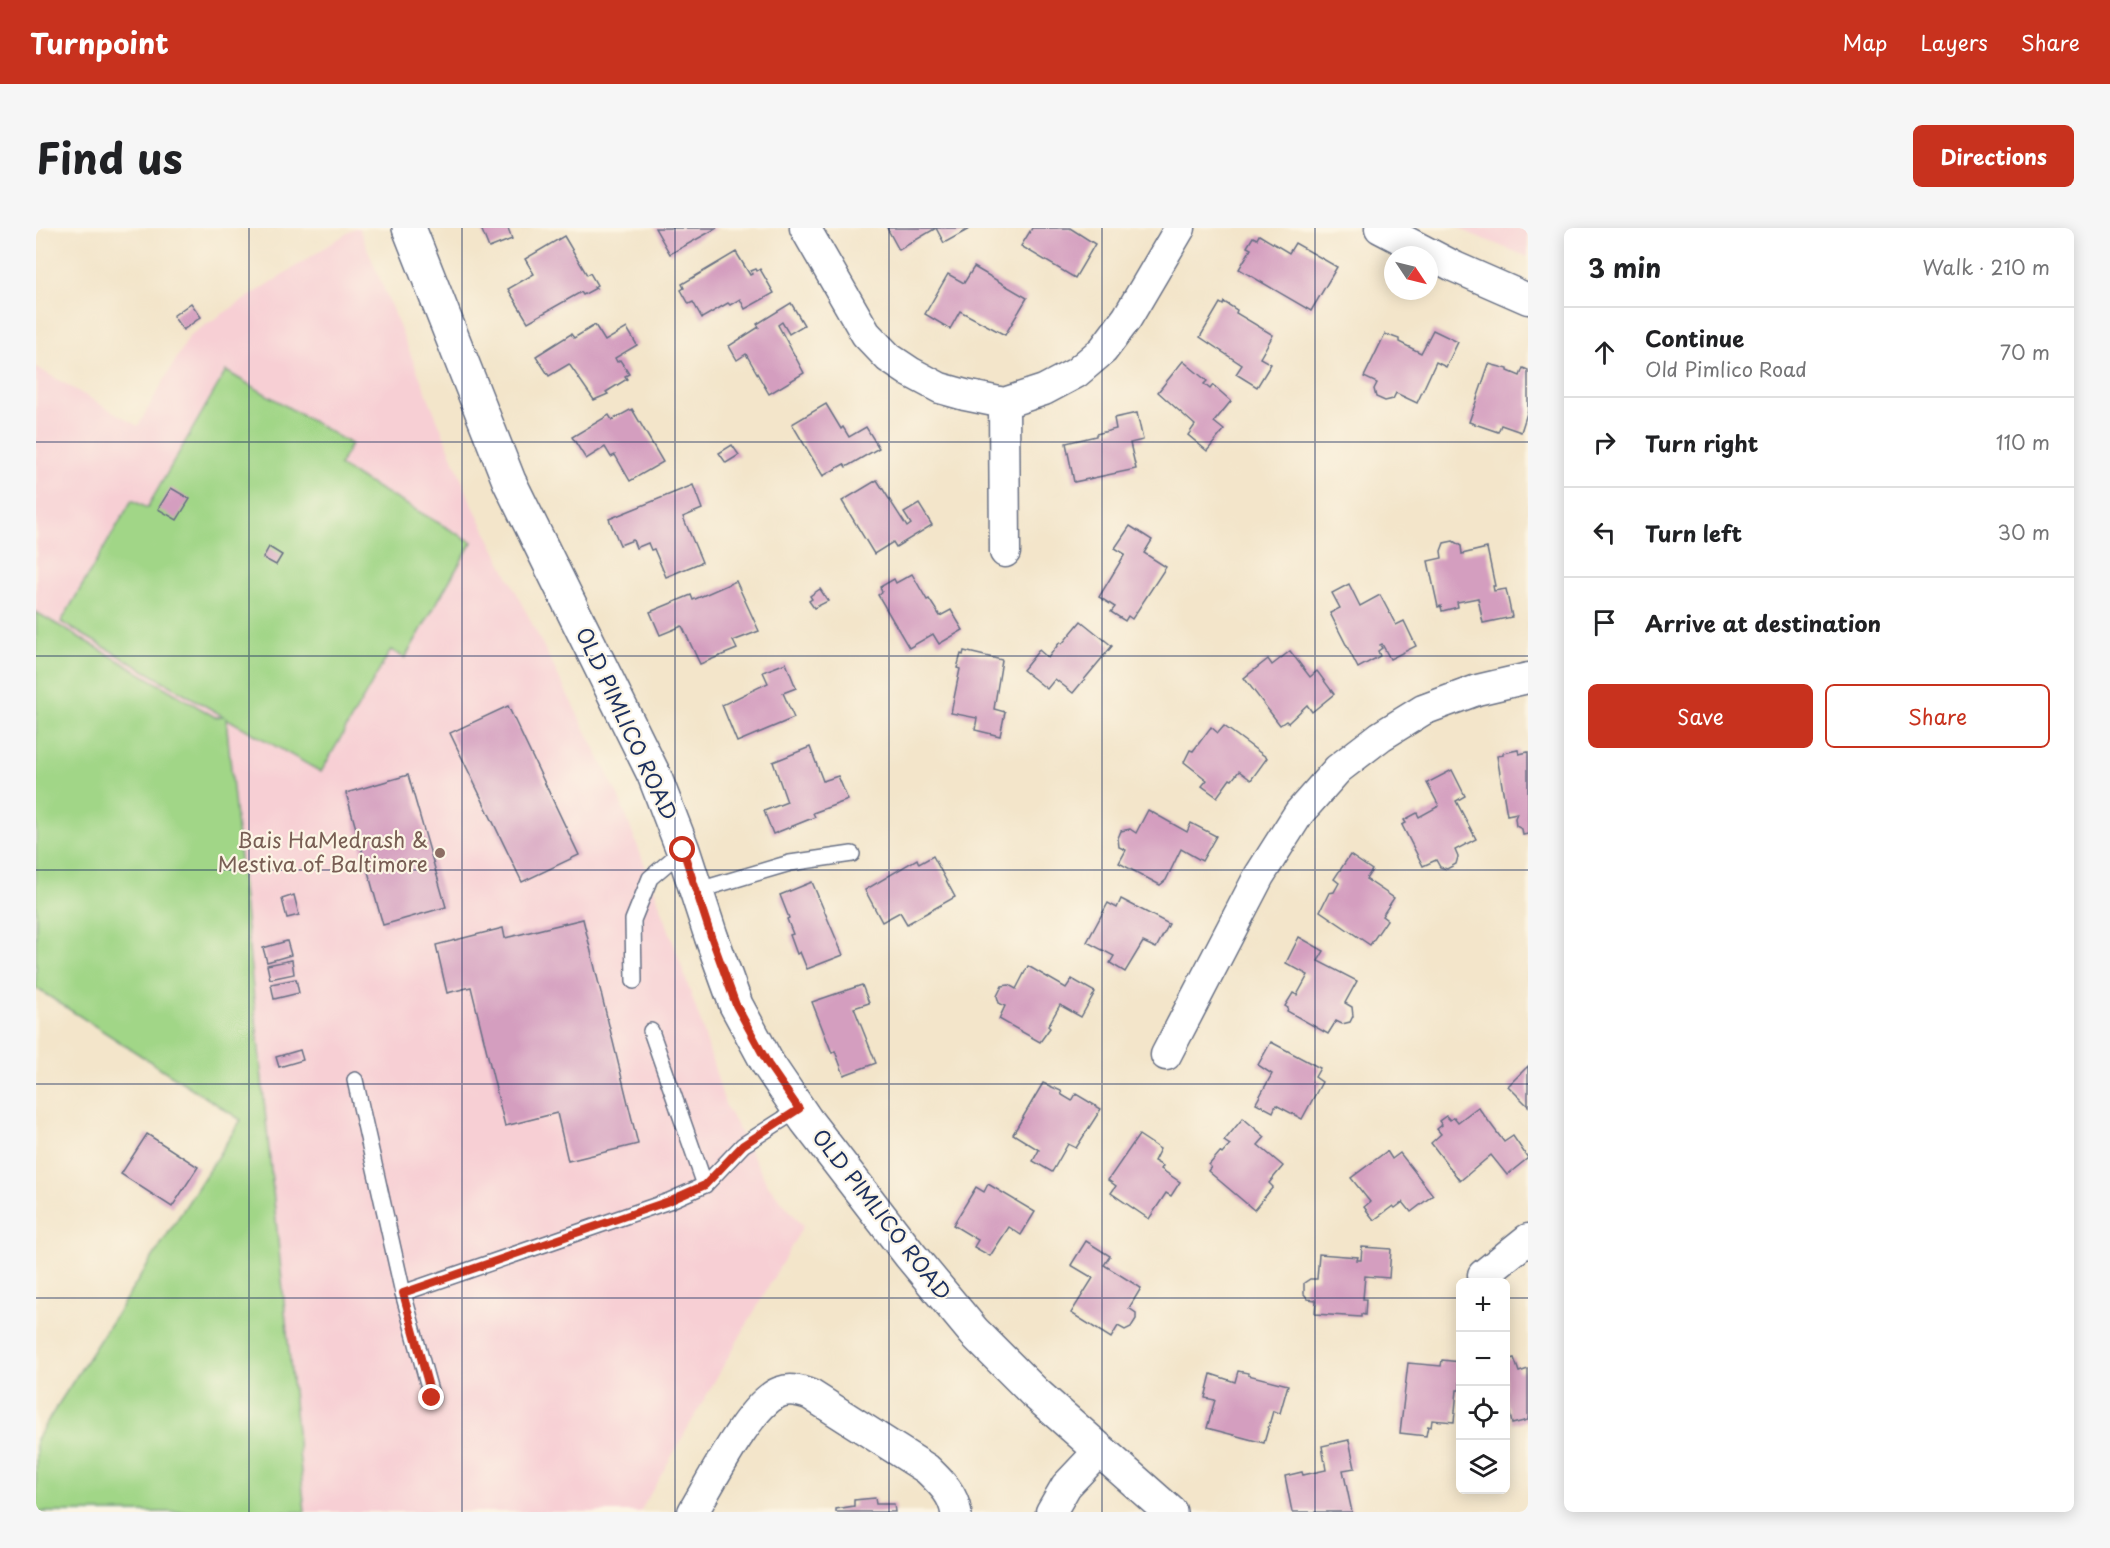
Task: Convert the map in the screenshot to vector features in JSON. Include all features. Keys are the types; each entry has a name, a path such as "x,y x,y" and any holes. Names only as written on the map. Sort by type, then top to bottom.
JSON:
{"street":[{"name":"OLD PIMLICO ROAD","path":"409,228 509,481 654,775 683,850 736,1005 768,1064 799,1109 910,1254 974,1332 1034,1392 1170,1512"},
{"path":"805,228 867,334 889,358 940,388 1004,403 1044,390 1068,378 1103,350 1128,318 1180,228"},
{"path":"1380,228 1455,267 1528,299"},
{"path":"1004,403 1005,552"},
{"path":"1166,1055 1259,876 1299,813 1338,769 1381,736 1423,710 1477,690 1528,678"},
{"path":"1483,1275 1528,1239"},
{"path":"693,1512 744,1427 761,1405 779,1392 796,1390 811,1395 927,1468 943,1484 954,1501 956,1512"},
{"path":"1051,1512 1066,1486 1100,1450"}],"lane":[{"path":"634,981 633,920 650,878 683,850"},
{"path":"696,891 790,862 852,854"},
{"path":"651,1031 705,1185"},
{"path":"355,1080 403,1293 432,1398"},
{"path":"403,1293 669,1201 705,1185 743,1145 799,1109"}],"shaded area":[{"name":"Bais HaMedrash & Mestiva of Baltimore","path":"355,228 359,228 471,502 618,795 662,910 701,1023 725,1104 768,1185 803,1226 640,1512 305,1512 226,717 215,717 36,612 36,367 138,426 190,335"},
{"path":"1459,228 1528,228 1528,257 1469,233"}],"green space":[{"path":"226,371 351,444 339,466 472,542 405,658 391,650 321,772 226,718 305,1512 36,1512 36,1439 241,1120 36,988 36,612 215,717 223,716 61,622 132,500 147,508"}],"building":[{"path":"481,228 508,228 512,239 489,248"},
{"path":"655,228 717,228 670,254"},
{"path":"887,228 936,228 899,250"},
{"path":"936,228 971,228 944,243"},
{"path":"1032,228 1070,228 1095,244 1075,278 1021,246"},
{"path":"1259,235 1289,253 1295,243 1337,267 1311,311 1239,269 1251,249 1247,247 1253,237 1257,239"},
{"path":"564,236 587,275 590,273 597,285 594,287 596,288 583,295 581,292 528,322 508,289 534,274 525,259"},
{"path":"736,252 750,275 751,271 760,269 774,293 745,309 740,299 730,305 728,303 702,318 693,302 689,304 681,290 684,288 682,284"},
{"path":"974,267 1027,298 1005,335 960,311 950,329 925,314 948,274 964,283"},
{"path":"1224,302 1237,310 1236,313 1273,335 1260,358 1271,364 1257,387 1236,374 1242,365 1200,337 1220,303 1223,305"},
{"path":"191,303 201,317 183,330 173,316"},
{"path":"791,303 804,325 789,334 782,322 778,325 804,373 769,394 746,354 737,360 729,346 759,327 757,324"},
{"path":"595,325 605,341 627,328 637,345 615,358 617,362 620,360 629,374 625,376 627,379 606,392 608,394 594,400 569,364 549,376 536,356 571,334 574,338"},
{"path":"1433,330 1458,342 1446,367 1436,362 1417,403 1396,393 1393,399 1385,401 1376,397 1374,389 1377,383 1364,377 1385,334 1399,339 1399,342 1421,353"},
{"path":"1183,361 1207,381 1204,384 1210,389 1213,385 1231,401 1214,422 1224,430 1207,451 1188,435 1195,425 1158,392"},
{"path":"1489,364 1508,369 1520,376 1523,368 1528,370 1528,410 1521,432 1501,425 1498,432 1469,422"},
{"path":"826,404 841,429 843,427 849,437 866,427 879,448 846,467 844,464 823,476 792,424"},
{"path":"632,409 663,462 630,481 615,455 611,457 605,447 586,459 572,437 609,415 612,420"},
{"path":"1137,413 1143,440 1130,443 1136,469 1074,482 1066,443 1116,429 1114,418"},
{"path":"732,445 739,455 726,463 719,453"},
{"path":"877,480 907,527 911,524 904,513 919,504 932,525 896,547 893,542 874,554 842,501"},
{"path":"693,485 702,509 683,517 702,562 666,577 654,549 651,550 648,543 636,548 633,540 620,545 609,519"},
{"path":"171,488 190,499 177,520 158,509"},
{"path":"1130,526 1152,540 1144,553 1166,567 1132,619 1128,616 1125,621 1111,612 1115,607 1099,597 1125,554 1115,548"},
{"path":"1453,541 1461,546 1462,554 1487,548 1494,591 1506,589 1512,617 1483,623 1478,598 1457,602 1458,607 1442,611 1441,606 1438,607 1428,561 1442,558 1441,551 1444,543"},
{"path":"269,547 282,555 276,565 263,558"},
{"path":"912,574 927,600 929,599 940,616 951,610 963,630 939,644 933,634 909,648 878,595 882,592 880,587 894,579 896,583"},
{"path":"736,581 759,631 733,641 737,649 700,664 682,626 660,635 650,612 691,595 693,600"},
{"path":"1349,584 1360,606 1380,595 1396,625 1404,621 1416,646 1390,659 1382,644 1380,645 1382,648 1378,651 1380,656 1358,668 1330,613 1340,608 1332,593"},
{"path":"820,589 828,601 814,608 809,601 812,599 810,596"},
{"path":"1081,621 1112,646 1073,693 1055,679 1047,689 1023,670 1039,650 1048,658"},
{"path":"964,651 1002,660 994,709 1005,712 1000,736 975,730 977,718 951,713 960,669 957,668"},
{"path":"1290,651 1310,677 1317,671 1334,694 1312,712 1307,705 1288,723 1286,721 1280,725 1244,678 1268,659 1272,665"},
{"path":"786,663 796,688 783,693 794,718 737,742 722,705 768,683 763,672"},
{"path":"508,706 579,855 522,882 450,733"},
{"path":"1224,726 1267,758 1251,780 1239,771 1217,797 1202,786 1207,780 1184,762 1190,750 1193,751 1211,727 1218,733"},
{"path":"810,747 823,781 838,776 848,800 813,813 815,817 773,834 764,811 787,802 773,762"},
{"path":"1518,750 1519,754 1528,752 1528,834 1523,835 1522,829 1516,826 1517,813 1507,815 1497,756"},
{"path":"1452,770 1465,796 1456,801 1476,839 1455,850 1458,857 1456,864 1447,869 1440,867 1436,860 1423,866 1402,825 1406,823 1404,820 1417,813 1419,817 1439,806 1427,783"},
{"path":"408,775 446,907 383,925 346,793"},
{"path":"1148,810 1187,832 1191,823 1216,836 1202,861 1181,849 1166,880 1160,885 1119,863 1126,850 1119,847 1118,838 1121,831 1130,829 1136,833"},
{"path":"1350,855 1372,870 1366,879 1394,898 1382,916 1387,920 1370,945 1320,911 1329,893 1334,892 1339,883 1334,879"},
{"path":"933,856 955,897 907,924 900,912 882,922 865,890 917,859 919,864"},
{"path":"812,882 843,955 807,969 800,952 797,954 790,935 793,934 787,919 789,918 780,895"},
{"path":"294,895 299,915 287,918 282,899"},
{"path":"1121,899 1169,924 1156,948 1143,942 1125,972 1110,963 1114,956 1087,942 1108,903 1117,908"},
{"path":"583,919 638,1144 568,1161 557,1113 505,1126 471,987 447,993 436,945 503,928 505,938"},
{"path":"1299,937 1324,951 1318,961 1357,981 1345,1003 1352,1007 1353,1016 1350,1022 1342,1024 1336,1021 1328,1034 1287,1011 1288,1008 1285,1006 1293,993 1297,995 1308,975 1286,963"},
{"path":"287,941 291,955 267,962 263,948"},
{"path":"292,960 294,974 270,979 267,965"},
{"path":"1028,966 1066,988 1072,979 1095,992 1081,1017 1060,1005 1048,1026 1050,1028 1040,1042 999,1019 1005,1006 999,1003 997,996 1002,986 1009,985 1016,989"},
{"path":"296,979 299,993 274,999 271,984"},
{"path":"862,985 869,1003 854,1008 876,1063 844,1075 835,1051 832,1053 812,1002"},
{"path":"1271,1042 1320,1068 1315,1077 1322,1082 1302,1119 1276,1105 1273,1112 1256,1103 1272,1074 1258,1065"},
{"path":"300,1050 303,1060 279,1067 276,1057"},
{"path":"1528,1066 1528,1106 1508,1086"},
{"path":"1043,1083 1061,1091 1062,1095 1072,1101 1076,1094 1101,1109 1076,1148 1068,1144 1052,1172 1033,1161 1039,1150 1013,1134"},
{"path":"1478,1107 1504,1142 1513,1136 1528,1158 1507,1175 1491,1155 1460,1181 1431,1143 1441,1134 1437,1129 1442,1125 1439,1121 1446,1116 1450,1120 1454,1117 1458,1122"},
{"path":"1243,1118 1265,1137 1258,1145 1283,1166 1269,1183 1273,1187 1254,1210 1208,1171 1211,1167 1209,1165 1220,1152 1222,1154 1230,1145 1224,1141"},
{"path":"147,1134 198,1167 172,1207 121,1174"},
{"path":"1139,1135 1160,1149 1154,1161 1163,1166 1161,1169 1180,1182 1171,1196 1166,1193 1149,1219 1111,1193 1116,1186 1108,1180"},
{"path":"1387,1151 1392,1159 1400,1153 1433,1195 1411,1212 1403,1202 1395,1208 1393,1206 1374,1220 1364,1207 1370,1202 1351,1178"},
{"path":"988,1184 1035,1212 1021,1235 1009,1227 990,1256 974,1247 978,1240 953,1225 976,1187 984,1192"},
{"path":"1086,1241 1110,1256 1104,1265 1141,1288 1129,1308 1136,1313 1136,1319 1131,1327 1125,1330 1118,1326 1111,1338 1071,1313 1093,1278 1071,1265"},
{"path":"1362,1247 1391,1249 1389,1278 1365,1276 1363,1299 1366,1299 1365,1315 1361,1314 1361,1317 1315,1314 1316,1300 1308,1299 1304,1294 1304,1283 1310,1279 1317,1279 1319,1254 1358,1257 1357,1260 1361,1260"},
{"path":"1514,1358 1519,1372 1528,1369 1528,1420 1512,1424 1510,1414 1510,1359"},
{"path":"1442,1360 1456,1362 1454,1422 1432,1420 1426,1436 1400,1433 1408,1363 1441,1366"},
{"path":"1238,1371 1288,1385 1280,1413 1273,1411 1264,1443 1207,1428 1215,1400 1205,1398 1211,1374 1235,1382"},
{"path":"1349,1440 1355,1468 1343,1470 1352,1512 1292,1512 1285,1476 1326,1470 1322,1446"},
{"path":"875,1498 876,1504 894,1504 895,1512 836,1512 836,1509 854,1506 854,1500"}],"place":[{"name":"Bais HaMedrash & Mestiva of Baltimore","path":"440,853"}],"route":[{"path":"432,1398 403,1293 669,1201 705,1185 743,1145 799,1109 768,1064 736,1005 683,850"}]}
